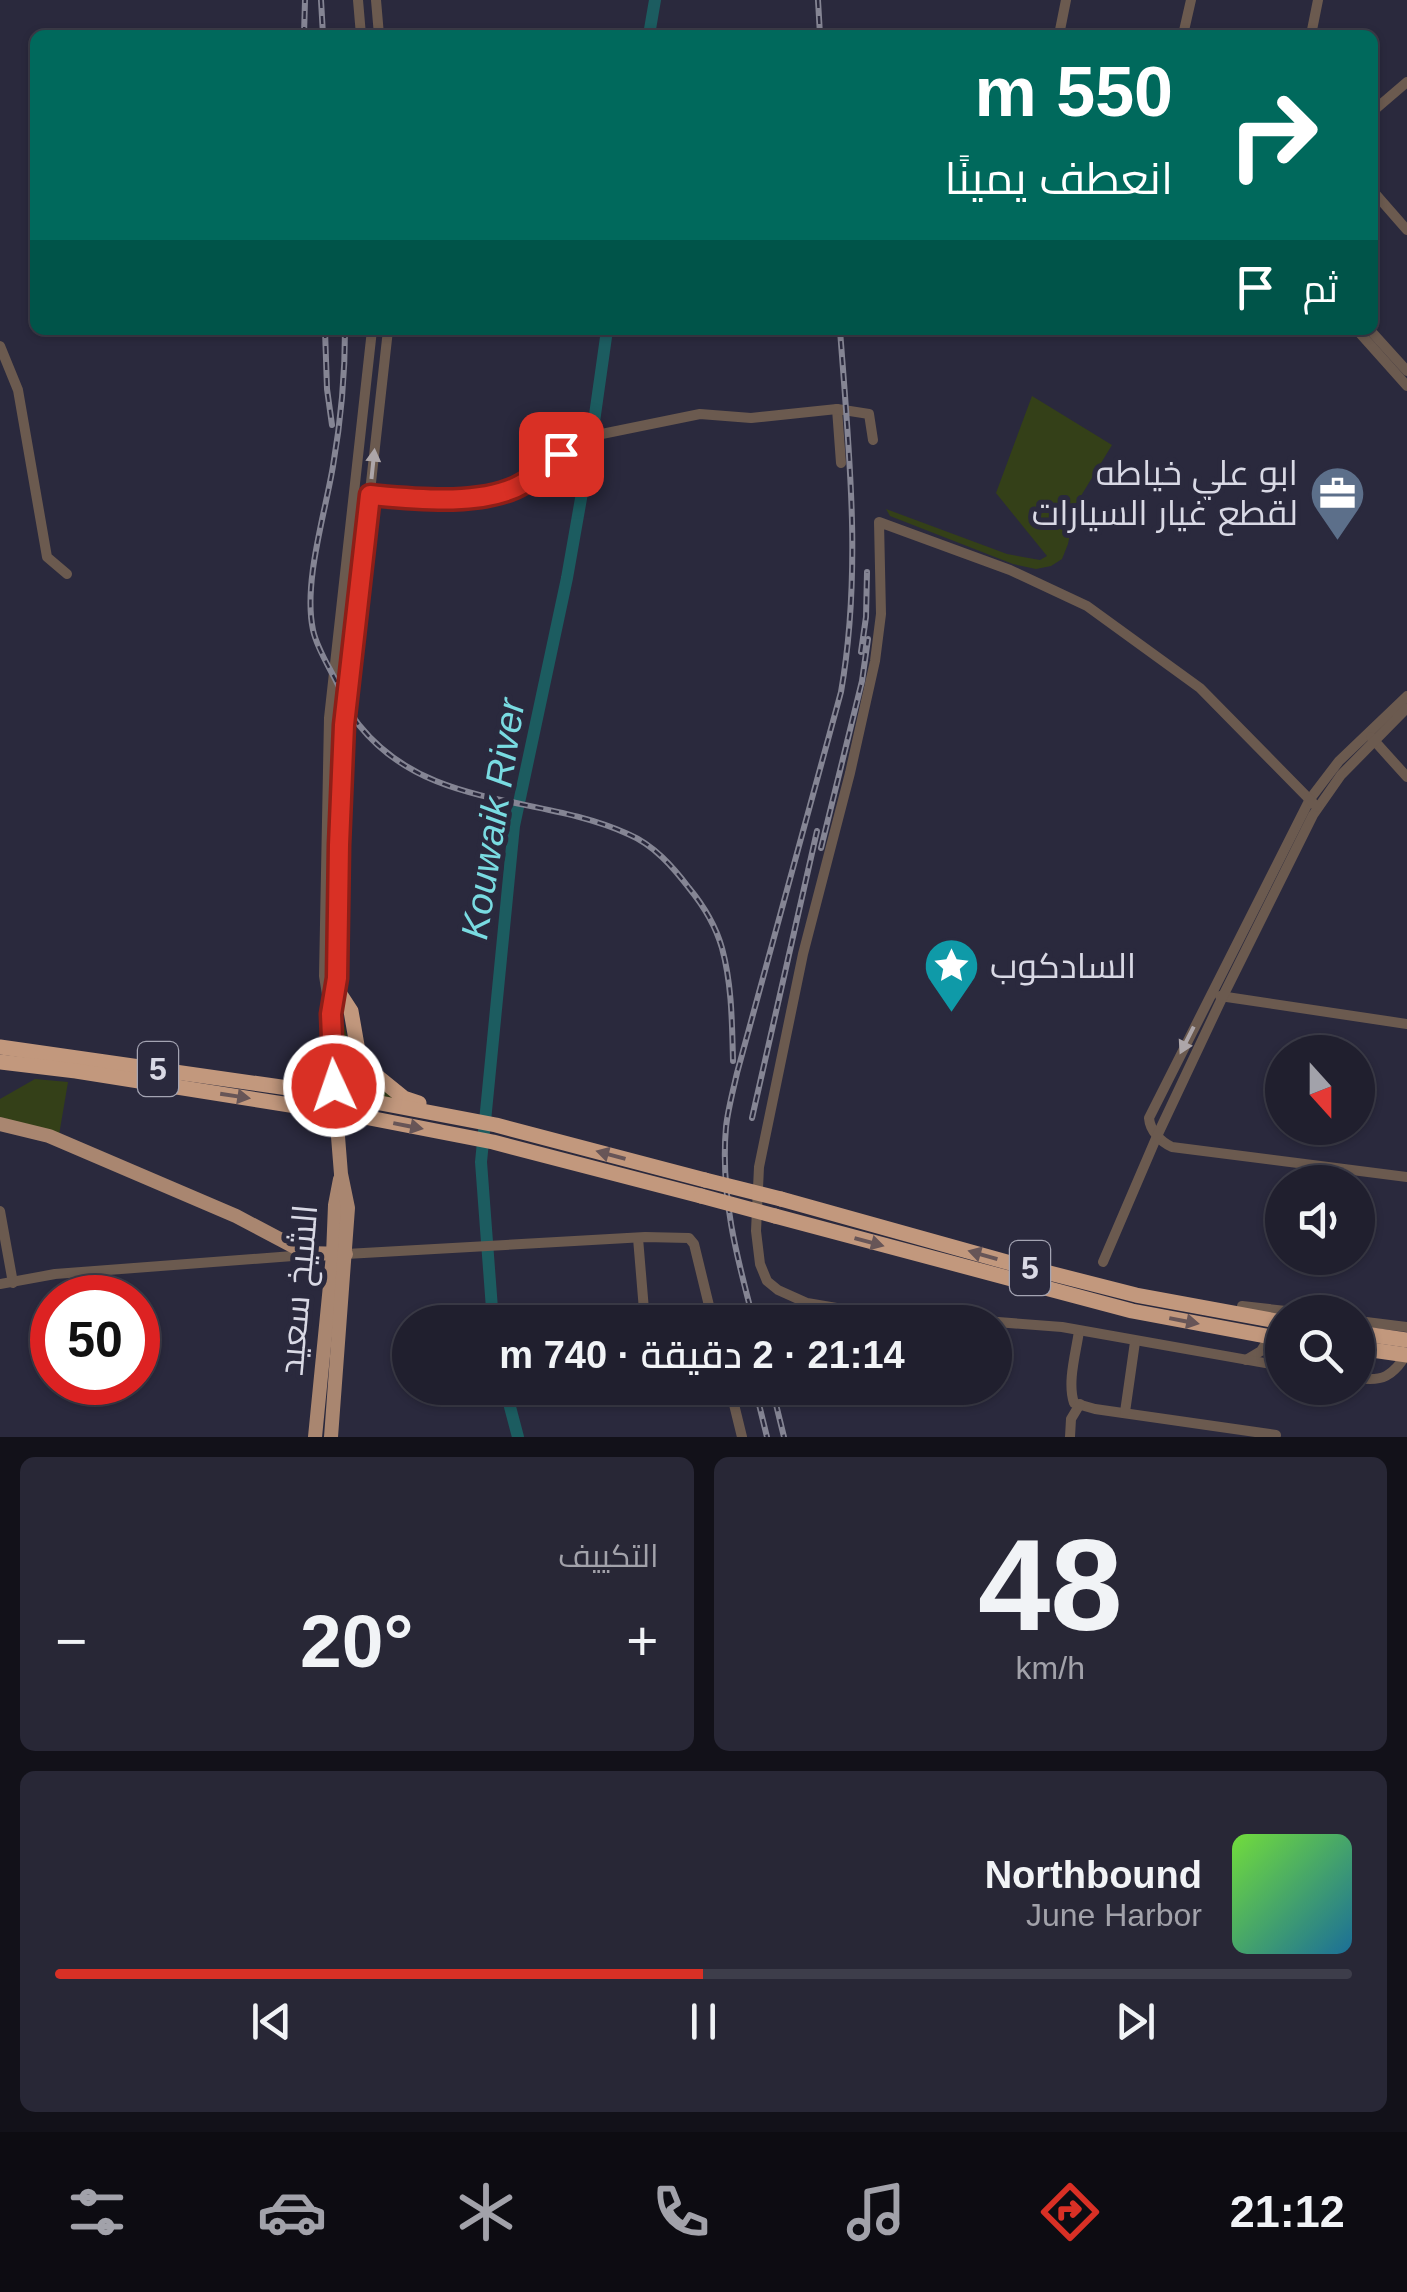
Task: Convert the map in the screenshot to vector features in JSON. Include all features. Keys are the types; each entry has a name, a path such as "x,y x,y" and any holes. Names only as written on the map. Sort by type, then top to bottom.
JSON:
{"highway":[{"path":"336,988 351,1010 358,1050 367,1068 404,1098 464,1128"},
{"name":"5","path":"0,1047 315,1100 354,1115 464,1128 496,1125 703,1188 775,1216 1114,1306 1265,1336"},
{"name":"5","path":"0,1062 315,1100 354,1098 464,1128 493,1142 703,1188 781,1199 1136,1295 1265,1319"},
{"path":"1375,1339 1406,1350"},
{"path":"1375,1349 1406,1350"}],"main road":[{"path":"331,1014 334,1086"},
{"path":"0,1124 48,1136 236,1216 306,1252 339,1255"},
{"name":"الشيخ سعيد","path":"315,1437 348,1208 337,1124"},
{"name":"الشيخ سعيد","path":"330,1437 339,1255"}],"street":[{"path":"358,0 360,30"},
{"path":"376,0 379,30"},
{"path":"1059,30 1066,0"},
{"path":"1183,30 1191,0"},
{"path":"1311,30 1318,0"},
{"path":"1378,106 1405,86"},
{"path":"1378,197 1407,230"},
{"path":"331,1014 324,976 329,718 371,335"},
{"path":"331,1014 336,988 344,725 387,335"},
{"path":"1361,335 1407,386"},
{"path":"1375,335 1407,371"},
{"path":"0,346 18,390 47,557 67,574"},
{"path":"354,494 410,500 488,497 523,484 592,436 700,414 752,418 838,408 868,414 873,440"},
{"path":"838,408 841,463"},
{"path":"1265,1363 1080,1331 807,1304 767,1281 760,1264 756,1230 759,1167 803,954 876,661 881,614 879,522 1010,570 1087,606 1200,688 1314,803"},
{"path":"1370,737 1407,696"},
{"path":"1407,708 1339,761 1217,995 1151,1111 1150,1124 1166,1144 1180,1149 1407,1177"},
{"path":"1370,737 1405,771"},
{"path":"1217,995 1407,1024"},
{"path":"1104,1262 1157,1136"},
{"path":"0,1211 13,1283"},
{"path":"638,1238 644,1305"},
{"path":"339,1255 689,1238 694,1244 709,1305"},
{"path":"0,1284 55,1274 306,1252"},
{"path":"1242,1306 1265,1309"},
{"path":"1375,1323 1407,1327"},
{"path":"1080,1331 1071,1394 1074,1403 1276,1435"},
{"path":"1125,1412 1134,1342"},
{"path":"1246,1360 1265,1348"},
{"path":"1375,1380 1392,1375 1406,1350"},
{"path":"1070,1437 1071,1419 1080,1404"},
{"path":"734,1405 742,1437"}],"green space":[{"path":"1032,396 1112,445 1076,504 1062,559 1036,569 1013,564 890,516 886,509 1007,554 1040,560 1047,556 996,493"},
{"path":"342,1017 350,1048 402,1103 341,1089 337,1018"},
{"path":"35,1079 68,1082 59,1135 0,1117 0,1099"}],"waterway":[{"name":"Kouwaik River","path":"650,30 655,0"},
{"name":"Kouwaik River","path":"492,1305 481,1162 514,826 567,578 606,335"},
{"name":"Kouwaik River","path":"510,1405 518,1437"}],"railway":[{"path":"304,30 305,0"},
{"path":"321,0 323,30"},
{"path":"818,0 820,30"},
{"path":"325,335 332,425"},
{"path":"345,335 338,432 316,548 311,611 317,644 350,711 387,753 417,773 485,796 593,821 628,834 662,857 699,902 719,940 730,990 733,1061"},
{"path":"750,1305 728,1202 726,1127 737,1073 841,692 852,557 840,335"},
{"path":"861,652 867,572"},
{"path":"821,848 862,681 868,639"},
{"path":"752,1118 817,831"},
{"path":"759,1405 767,1437"},
{"path":"776,1405 784,1437"}],"place":[{"name":"ابو علي خياطه لقطع غيار السيارات","path":"1337,542"},
{"name":"السادكوب","path":"951,1015"}],"route":[{"path":"334,1086 331,1014 337,978 344,725 370,495 410,500 488,497 523,484 561,454"}]}
